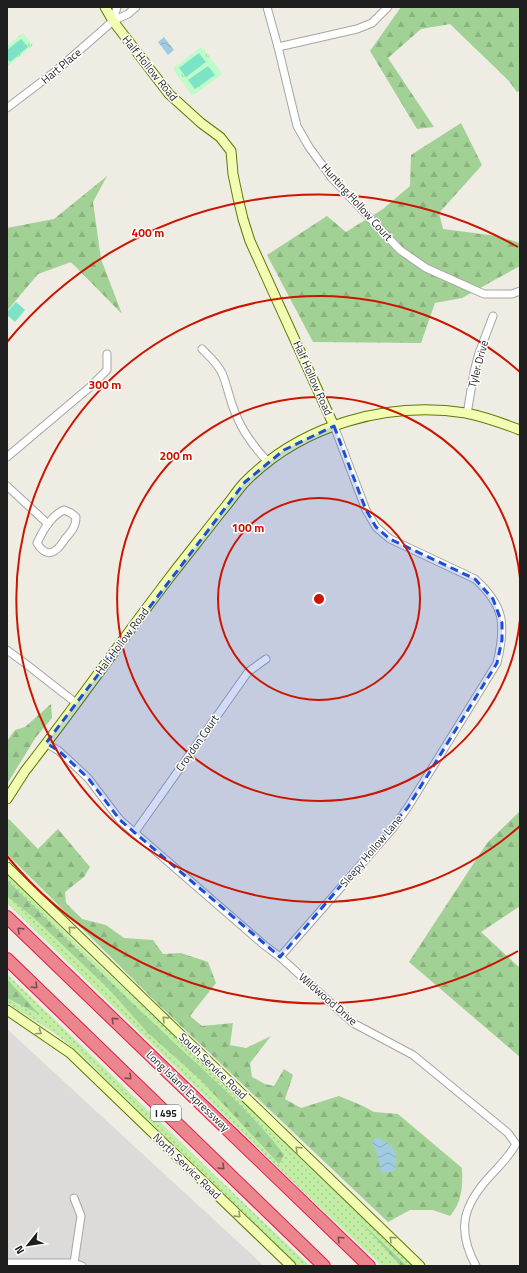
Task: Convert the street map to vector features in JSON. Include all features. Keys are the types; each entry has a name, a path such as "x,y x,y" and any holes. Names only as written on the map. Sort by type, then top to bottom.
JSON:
{"highway":[{"name":"Long Island Expressway","path":"7,917 368,1266"},
{"name":"I 495","path":"7,959 324,1266"}],"street":[{"name":"Half Hollow Road","path":"7,799 25,771 163,587 245,482 284,450 309,436 334,426 250,241 238,198 233,174 231,151 220,137 201,123 169,94 113,21 105,7"},
{"path":"113,21 116,7"},
{"name":"Hart Place","path":"7,108 57,70 113,21 128,14 136,7"},
{"name":"Hunting Hollow Court","path":"267,7 297,126 331,177 400,250 426,268 484,294 512,294 520,291"},
{"path":"278,47 357,29 372,23 388,7"},
{"name":"Tyler Drive","path":"467,414 478,353 493,316"},
{"path":"202,350 214,360 222,373 236,416 245,433 268,462"},
{"path":"7,458 107,370 107,354"},
{"path":"334,426 360,417 394,411 430,410 467,414 492,420 520,430"},
{"name":"Sleepy Hollow Lane","path":"280,957 393,828 408,807 497,663 502,640 502,623 499,610 493,599 474,579 390,539 376,527 366,510 334,426"},
{"path":"7,486 48,524"},
{"path":"64,510 76,517 76,525 58,549 52,553 47,553 41,549 37,543 48,524 58,512 64,510"},
{"path":"7,650 76,703"},
{"name":"Croydon Court","path":"134,832 248,672 266,660"},
{"name":"Wildwood Drive","path":"46,743 59,751 88,778 120,820 264,945 280,957 353,1023 413,1055 508,1133 516,1144 508,1158 477,1192 465,1219 464,1236 469,1253 476,1266"},
{"name":"South Service Road","path":"7,867 420,1266"},
{"name":"North Service Road","path":"7,1010 70,1053 290,1266"},
{"path":"74,1198 81,1216 74,1263"},
{"path":"7,1263 74,1263 82,1266"}],"highlighted area":[{"path":"334,426 366,510 376,527 390,539 475,579 493,599 502,623 502,640 497,663 408,807 280,957 120,820 88,778 59,751 46,743 245,482 284,450"}],"shaded area":[{"path":"7,1029 264,1266 7,1266"}],"green space":[{"path":"401,7 520,7 520,91 517,92 509,81 450,24 421,29 388,58 434,127 417,129 370,51"},
{"path":"23,33 33,45 7,67 7,46"},
{"path":"21,39 28,47 10,62 7,59 7,50"},
{"path":"200,48 203,48 221,72 221,75 195,94 191,94 174,71 174,68"},
{"path":"199,53 206,62 186,77 179,68"},
{"path":"208,66 215,75 195,89 188,80"},
{"path":"461,123 482,165 439,213 443,229 497,236 520,243 520,266 462,298 435,303 421,343 313,342 267,255 327,216 346,232 383,209 410,186 411,155"},
{"path":"107,176 93,202 101,259 122,314 71,262 38,274 7,311 7,228 54,219"},
{"path":"16,302 25,310 15,322 7,315 7,312"},
{"path":"51,704 52,718 36,737 7,784 7,741 15,730 25,727"},
{"path":"520,811 520,906 481,932 520,968 520,1057 409,962 487,843"},
{"path":"9,819 38,849 58,829 90,867 84,877 65,892 66,903 82,919 106,925 124,938 153,940 163,954 181,953 208,962 216,983 190,1016 202,1026 233,1023 230,1045 246,1048 271,1036 250,1063 252,1077 265,1084 274,1086 284,1069 293,1075 285,1099 301,1108 339,1096 374,1112 398,1114 462,1168 461,1194 454,1211 450,1216 433,1210 410,1210 388,1222 160,1006 7,854 7,822"},
{"path":"7,874 85,952 206,1066 413,1266 382,1266 291,1180 7,903"},
{"path":"7,880 141,1012 241,1106 271,1138 284,1155 279,1164 202,1081 148,1033 107,987 34,918 7,896"},
{"path":"7,974 310,1266 298,1266 78,1052 56,1034 7,1003 7,998 38,1013 7,979"},
{"path":"7,979 39,1014 7,998"},
{"path":"359,1220 407,1266 401,1266"}],"water":[{"path":"164,37 174,50 168,55 158,42"},
{"path":"379,1138 392,1147 396,1155 395,1171 381,1173 376,1149 372,1145 374,1139"}]}
